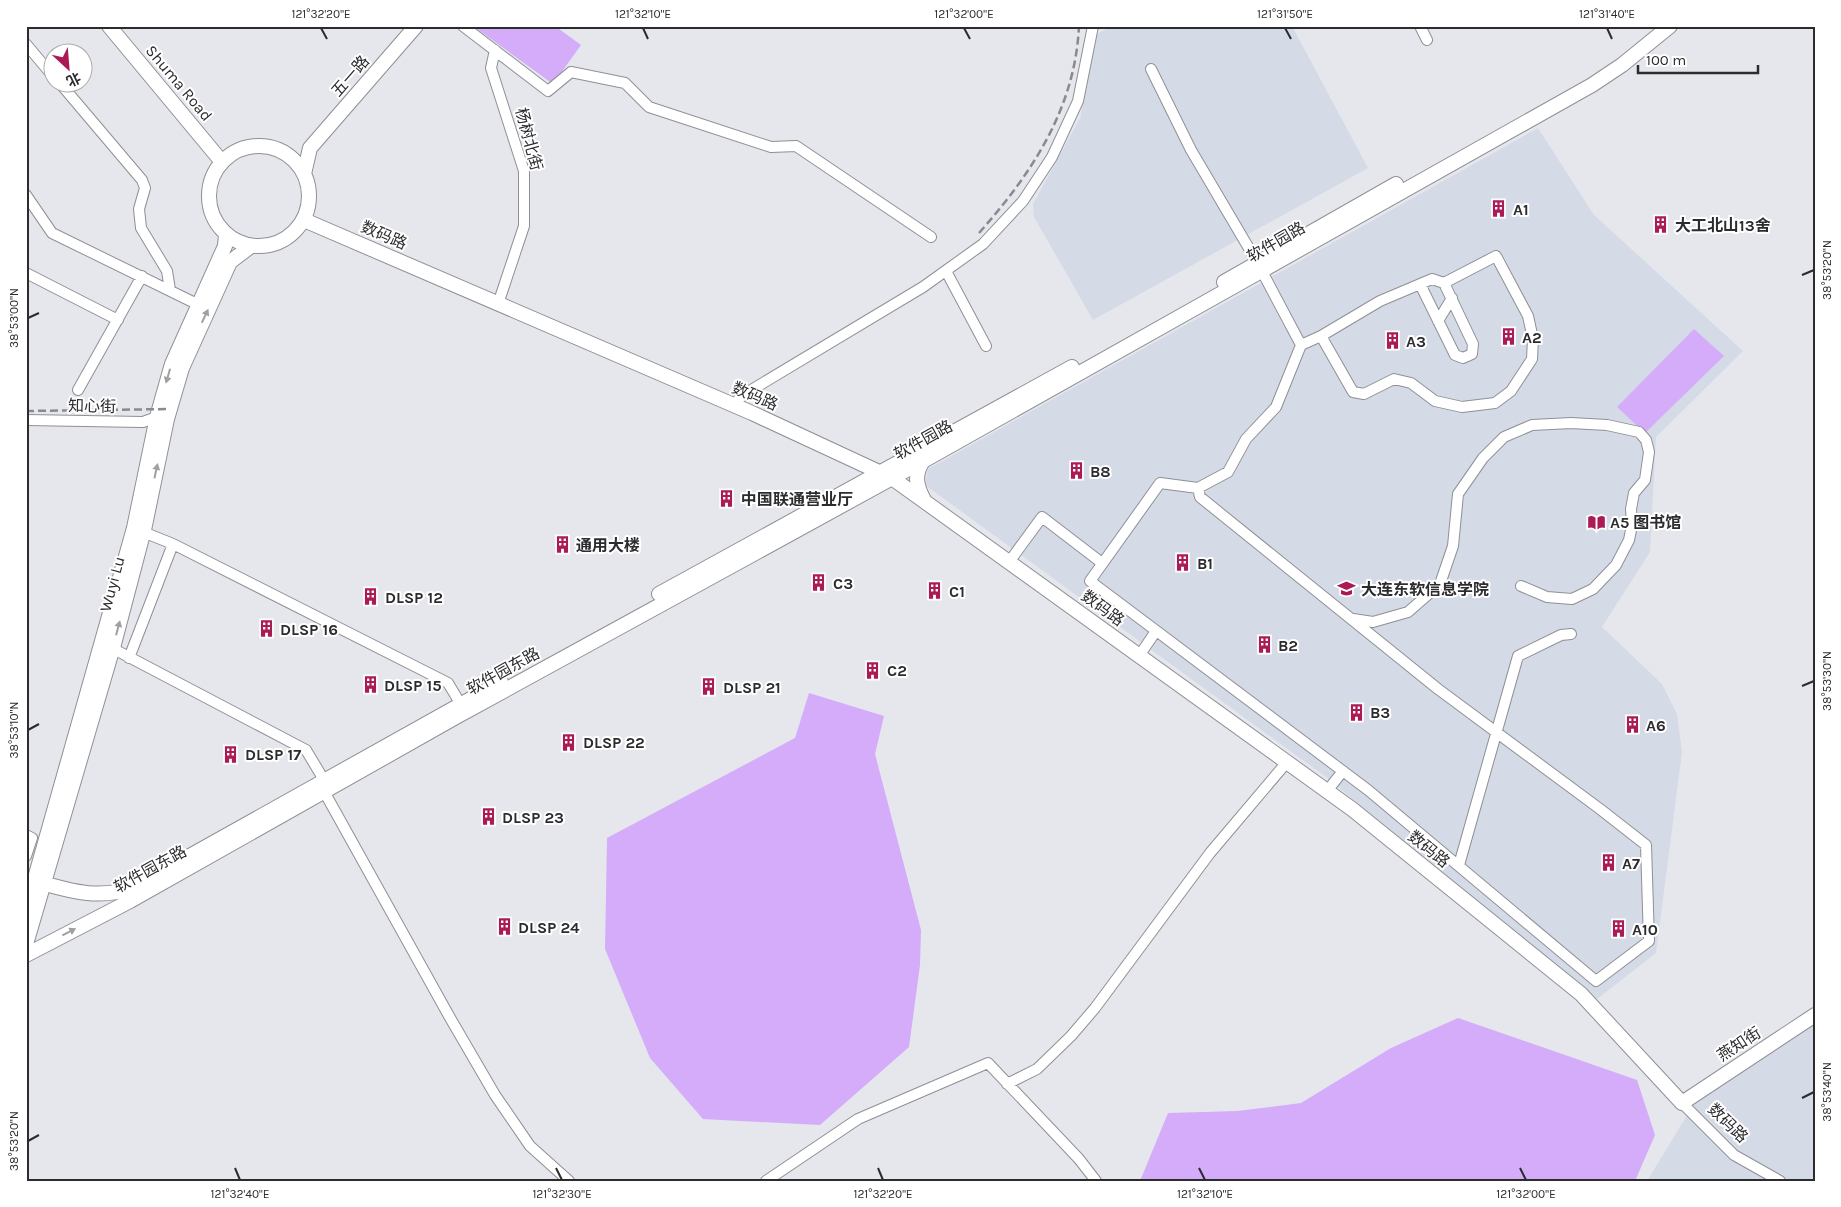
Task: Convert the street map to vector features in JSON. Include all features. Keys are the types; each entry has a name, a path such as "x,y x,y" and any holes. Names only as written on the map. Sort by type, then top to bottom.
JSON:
{"main road":[{"name":"Shuma Road","path":"109,26 226,160"},
{"name":"Shuma Road","path":"121,26 226,160"},
{"name":"五一路","path":"310,148 416,26"},
{"name":"软件园路","path":"887,475 923,461 1611,63 1656,26"},
{"name":"软件园路","path":"887,475 1259,266 1592,85 1622,65 1670,26"},
{"path":"285,154 294,160 304,174 309,195 304,220 294,232 282,241 267,246 251,246 238,242 226,235 215,221 209,205 210,187 216,171 226,160 240,150 254,146 268,147 293,156 310,148"},
{"path":"304,174 310,148"},
{"name":"数码路","path":"304,220 733,405 887,475 1327,791 1581,994 1682,1102"},
{"name":"Wuyi Lu","path":"139,530 157,417 172,364 225,246 226,235"},
{"name":"Wuyi Lu","path":"26,910 108,645 182,368 230,262 251,246"},
{"path":"852,458 859,474 857,485"},
{"path":"923,461 917,470 916,479 924,500"},
{"name":"软件园东路","path":"26,955 130,901 460,703 540,662 857,485 887,475"},
{"name":"软件园东路","path":"35,880 102,895 125,891 323,785 887,475"},
{"name":"Wuyi Lu","path":"26,944 35,880"},
{"name":"燕知街","path":"1682,1102 1815,1015"}],"street":[{"path":"463,26 548,91 572,72 625,83 648,106 771,147 796,146 931,237"},
{"path":"733,405 743,395 874,317 946,271 983,244 1023,201 1052,157 1078,101 1093,26"},
{"path":"1420,26 1427,40"},
{"path":"26,44 42,63"},
{"name":"杨树北街","path":"494,50 491,68 524,170 524,226 498,304"},
{"path":"1151,68 1191,150 1259,266 1301,345"},
{"path":"67,92 142,180 145,188 139,209 141,228 167,272 170,290"},
{"path":"26,195 52,233 199,305"},
{"path":"1321,336 1352,392 1364,394 1394,378 1411,383 1435,401 1462,407 1495,403 1511,391 1532,359 1533,340 1528,316 1496,256 1444,283"},
{"path":"946,271 986,346"},
{"path":"26,273 118,320"},
{"path":"78,390 142,276"},
{"path":"1198,488 1200,497 1438,689 1646,845 1649,941 1596,981 1459,865 1343,771 1090,581 1160,483 1198,488 1228,472 1246,439 1276,407 1301,345 1321,336 1380,301 1420,284 1432,279 1444,283 1473,344 1472,354 1463,358 1455,355 1420,284"},
{"path":"1438,320 1452,298"},
{"name":"知心街","path":"26,420 143,422 157,417"},
{"path":"1352,618 1373,622 1408,612 1440,584 1453,546 1458,494 1483,458 1504,436 1532,425 1571,423 1607,425 1639,432 1646,440 1649,452 1645,480 1634,493 1629,540 1616,565 1593,589 1572,599 1547,597 1521,586"},
{"path":"1009,562 1042,517 1102,563"},
{"path":"139,530 173,544 448,683 460,703"},
{"path":"129,658 173,544"},
{"path":"1139,656 1156,631"},
{"path":"1459,865 1518,656 1561,635 1571,634"},
{"path":"108,645 129,658 306,750 323,785 444,1008 495,1095 530,1146 568,1181"},
{"path":"1008,1084 1037,1069 1071,1036 1095,1008 1210,853 1287,762"},
{"path":"1327,791 1343,771"},
{"path":"26,835 32,838 26,856"},
{"path":"766,1181 858,1119 988,1063 1078,1159 1096,1181"},
{"name":"数码路","path":"1682,1102 1734,1155 1780,1181"}],"shaded area":[{"path":"473,26 555,26 581,45 553,84"},
{"path":"1112,26 1292,26 1368,168 1093,320 1034,217 1033,204 1080,118 1097,34"},
{"name":"大连东软信息学院","path":"1538,128 1594,215 1743,351 1656,437 1650,552 1602,627 1662,684 1677,714 1682,752 1656,953 1597,999 1326,777 925,485 928,469"},
{"path":"1694,329 1724,356 1645,433 1617,407"},
{"path":"809,693 884,716 875,754 921,930 920,965 909,1047 820,1125 703,1119 650,1058 605,949 607,838 795,738"},
{"path":"1458,1018 1637,1080 1655,1135 1635,1181 1140,1181 1168,1113 1237,1111 1301,1103 1391,1048"},
{"path":"1815,1020 1815,1181 1647,1181 1700,1094"}],"railway":[{"path":"979,233 1033,163 1060,112 1076,56 1079,26"},
{"path":"26,411 170,409"}],"place":[{"name":"A1","path":"1499,209"},
{"name":"大工北山13舍","path":"1661,225"},
{"name":"A2","path":"1508,337"},
{"name":"A3","path":"1392,341"},
{"name":"B8","path":"1076,471"},
{"name":"中国联通营业厅","path":"727,499"},
{"name":"A5 图书馆","path":"1596,522"},
{"name":"通用大楼","path":"562,545"},
{"name":"B1","path":"1183,563"},
{"name":"C3","path":"819,583"},
{"name":"大连东软信息学院","path":"1347,589"},
{"name":"C1","path":"935,591"},
{"name":"DLSP 12","path":"371,597"},
{"name":"DLSP 16","path":"266,629"},
{"name":"B2","path":"1264,645"},
{"name":"C2","path":"873,670"},
{"name":"DLSP 15","path":"370,685"},
{"name":"DLSP 21","path":"709,687"},
{"name":"B3","path":"1356,712"},
{"name":"A6","path":"1632,725"},
{"name":"DLSP 22","path":"569,742"},
{"name":"DLSP 17","path":"231,754"},
{"name":"DLSP 23","path":"488,817"},
{"name":"A7","path":"1608,863"},
{"name":"DLSP 24","path":"504,927"},
{"name":"A10","path":"1618,929"}]}
